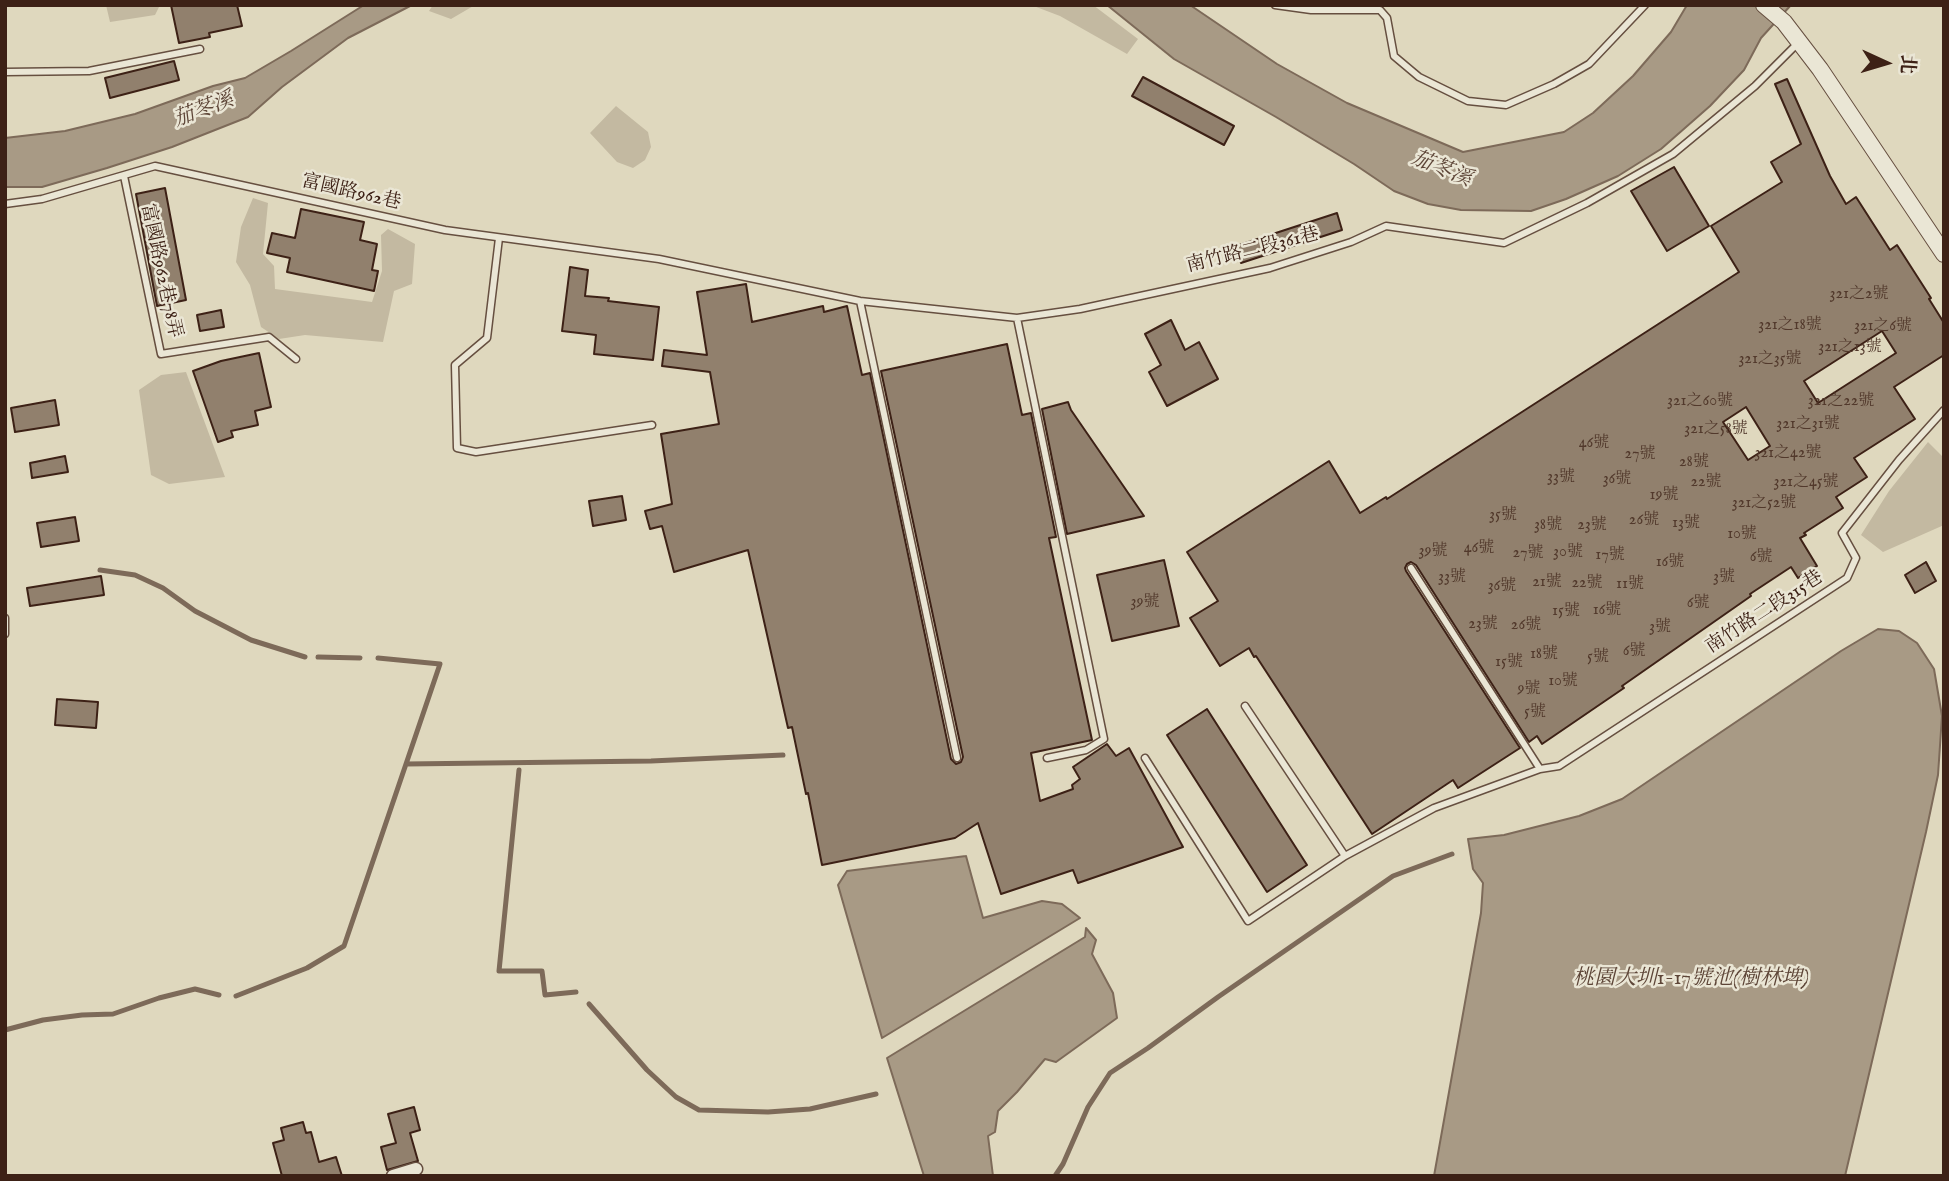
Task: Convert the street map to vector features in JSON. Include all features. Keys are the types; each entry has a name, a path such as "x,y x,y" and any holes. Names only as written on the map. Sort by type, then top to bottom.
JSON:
{"street":[{"path":"1764,5 1784,22 1821,69 1944,254"},
{"path":"393,1176 416,1169"}],"lane":[{"path":"1275,5 1311,10 1380,10 1387,18 1394,56 1419,77 1468,102 1506,105 1554,84 1589,64 1645,5"},
{"name":"南竹路二段361巷","path":"694,266 860,301 1017,318 1080,309 1270,268 1351,242 1386,226 1504,243 1587,203 1673,154 1755,86 1799,41"},
{"path":"5,72 89,71 200,49"},
{"name":"富國路962巷","path":"5,204 42,199 155,166 445,230 694,266"},
{"name":"富國路962巷78弄","path":"124,176 161,354 269,337 296,359"},
{"path":"499,238 487,338 455,365 457,448 476,452 652,425"},
{"path":"860,301 957,758"},
{"path":"1017,318 1104,740 1086,750 1047,758"},
{"name":"南竹路二段315巷","path":"1540,769 1559,766 1847,578 1856,558 1842,533 1899,460 1944,410"},
{"path":"1145,758 1248,921 1345,856 1434,808 1540,769 1411,568"},
{"path":"5,618 5,634"},
{"path":"1245,706 1345,856"}],"shaded area":[{"path":"106,5 160,5 155,15 110,22"},
{"path":"433,5 475,5 451,19 429,11"},
{"path":"1031,5 1093,5 1138,39 1127,54 1060,16"},
{"path":"616,106 648,132 651,147 645,160 633,168 617,162 590,133"},
{"path":"253,198 268,203 263,254 274,266 275,289 372,302 382,271 381,235 388,229 415,244 412,284 394,291 383,342 305,335 279,339 261,327 250,285 236,262 241,227"},
{"path":"186,372 225,477 169,484 151,475 139,390 161,375"},
{"path":"1928,442 1944,458 1944,525 1883,552 1861,535 1889,491"}],"water":[{"name":"茄苳溪","path":"364,5 412,5 348,38 282,87 248,117 172,147 42,187 5,187 5,138 65,131 135,114 213,86 245,78"},
{"name":"茄苳溪","path":"1107,5 1190,5 1277,64 1347,103 1463,152 1564,132 1593,113 1633,76 1671,32 1687,5 1791,5 1761,38 1744,70 1710,106 1661,149 1618,176 1531,211 1461,210 1428,204 1394,191 1276,117 1174,59"},
{"name":"桃園大圳1-17號池(樹林埤)","path":"1878,629 1899,631 1917,643 1934,669 1942,716 1938,775 1926,832 1845,1176 1434,1176 1481,913 1483,883 1473,869 1468,839 1504,835 1579,816 1622,799 1841,651"},
{"path":"966,856 983,918 1042,901 1062,904 1080,918 882,1038 838,885 847,871"},
{"path":"1086,928 1096,940 1092,954 1113,993 1117,1018 1056,1062 1045,1059 998,1111 995,1132 988,1136 993,1176 924,1176 887,1058 1085,937"}],"building":[{"path":"171,5 237,5 242,26 209,33 210,37 179,43"},
{"path":"174,61 179,80 110,98 105,78"},
{"path":"1143,77 1234,126 1224,145 1132,96"},
{"path":"1787,79 1830,176 1846,204 1856,197 1890,250 1897,245 1944,323 1944,355 1894,387 1915,419 1854,458 1867,477 1836,497 1843,508 1800,538 1817,566 1798,578 1791,567 1542,744 1537,736 1529,742 1416,565 1411,562 1407,564 1406,571 1520,748 1458,788 1453,780 1372,834 1249,648 1220,666 1190,618 1218,601 1187,552 1329,461 1360,513 1386,497 1387,499 1739,272 1711,226 1782,182 1771,162 1801,144 1775,84","holes":["1882,331 1896,353 1818,403 1804,381","1746,407 1770,446 1748,460 1723,422"]},
{"path":"1674,167 1709,226 1667,251 1631,191"},
{"path":"165,188 186,300 157,306 136,194"},
{"path":"301,209 364,222 360,240 377,244 372,270 378,271 374,291 287,272 290,258 267,253 272,233 295,238"},
{"path":"1337,213 1342,230 1241,263 1236,246"},
{"path":"570,267 588,270 585,296 659,307 653,360 594,354 596,335 562,331"},
{"path":"746,284 752,322 823,306 824,312 847,306 862,375 870,373 951,759 956,764 961,762 963,757 881,371 1007,344 1022,415 1031,413 1056,537 1049,538 1092,740 1031,753 1040,801 1073,789 1072,785 1080,779 1073,767 1107,744 1116,756 1129,748 1183,847 1078,883 1073,870 1001,894 978,823 955,838 822,865 808,793 806,794 792,727 788,728 748,550 674,572 662,526 650,529 645,511 672,504 661,434 719,424 710,372 662,366 664,350 707,355 697,292"},
{"path":"221,310 224,327 200,331 197,315"},
{"path":"1171,320 1185,350 1199,342 1218,379 1167,406 1149,372 1161,365 1145,334"},
{"path":"259,353 271,407 255,411 258,425 231,431 233,437 218,442 193,371 221,361"},
{"path":"55,400 59,425 15,432 11,408"},
{"path":"1068,402 1144,516 1067,534 1042,409"},
{"path":"65,456 68,472 32,478 30,463"},
{"path":"622,496 626,520 593,526 589,501"},
{"path":"75,517 79,541 41,547 37,523"},
{"path":"1164,560 1179,626 1112,641 1097,575"},
{"path":"1926,562 1936,581 1915,593 1905,575"},
{"path":"101,576 104,595 30,606 27,588"},
{"path":"57,699 98,702 96,728 55,725"},
{"path":"1207,709 1307,865 1267,892 1167,735"},
{"path":"414,1107 420,1130 410,1133 418,1161 387,1170 381,1147 396,1143 388,1114"},
{"path":"303,1122 306,1133 311,1132 319,1162 336,1157 342,1176 282,1176 273,1143 284,1140 281,1128"}],"waterway":[{"path":"100,570 135,575 163,588 195,611 251,640 305,657"},
{"path":"318,657 360,658"},
{"path":"378,658 440,664 406,764"},
{"path":"236,996 307,968 344,946 406,764 651,761 783,755"},
{"path":"519,770 499,971 542,971 545,995 576,992"},
{"path":"1055,1176 1088,1107 1110,1073 1393,876 1452,854"},
{"path":"5,1030 43,1020 113,1014 195,989 219,995"},
{"path":"589,1004 647,1070 676,1097 699,1110 768,1112 810,1109 876,1094"}]}
